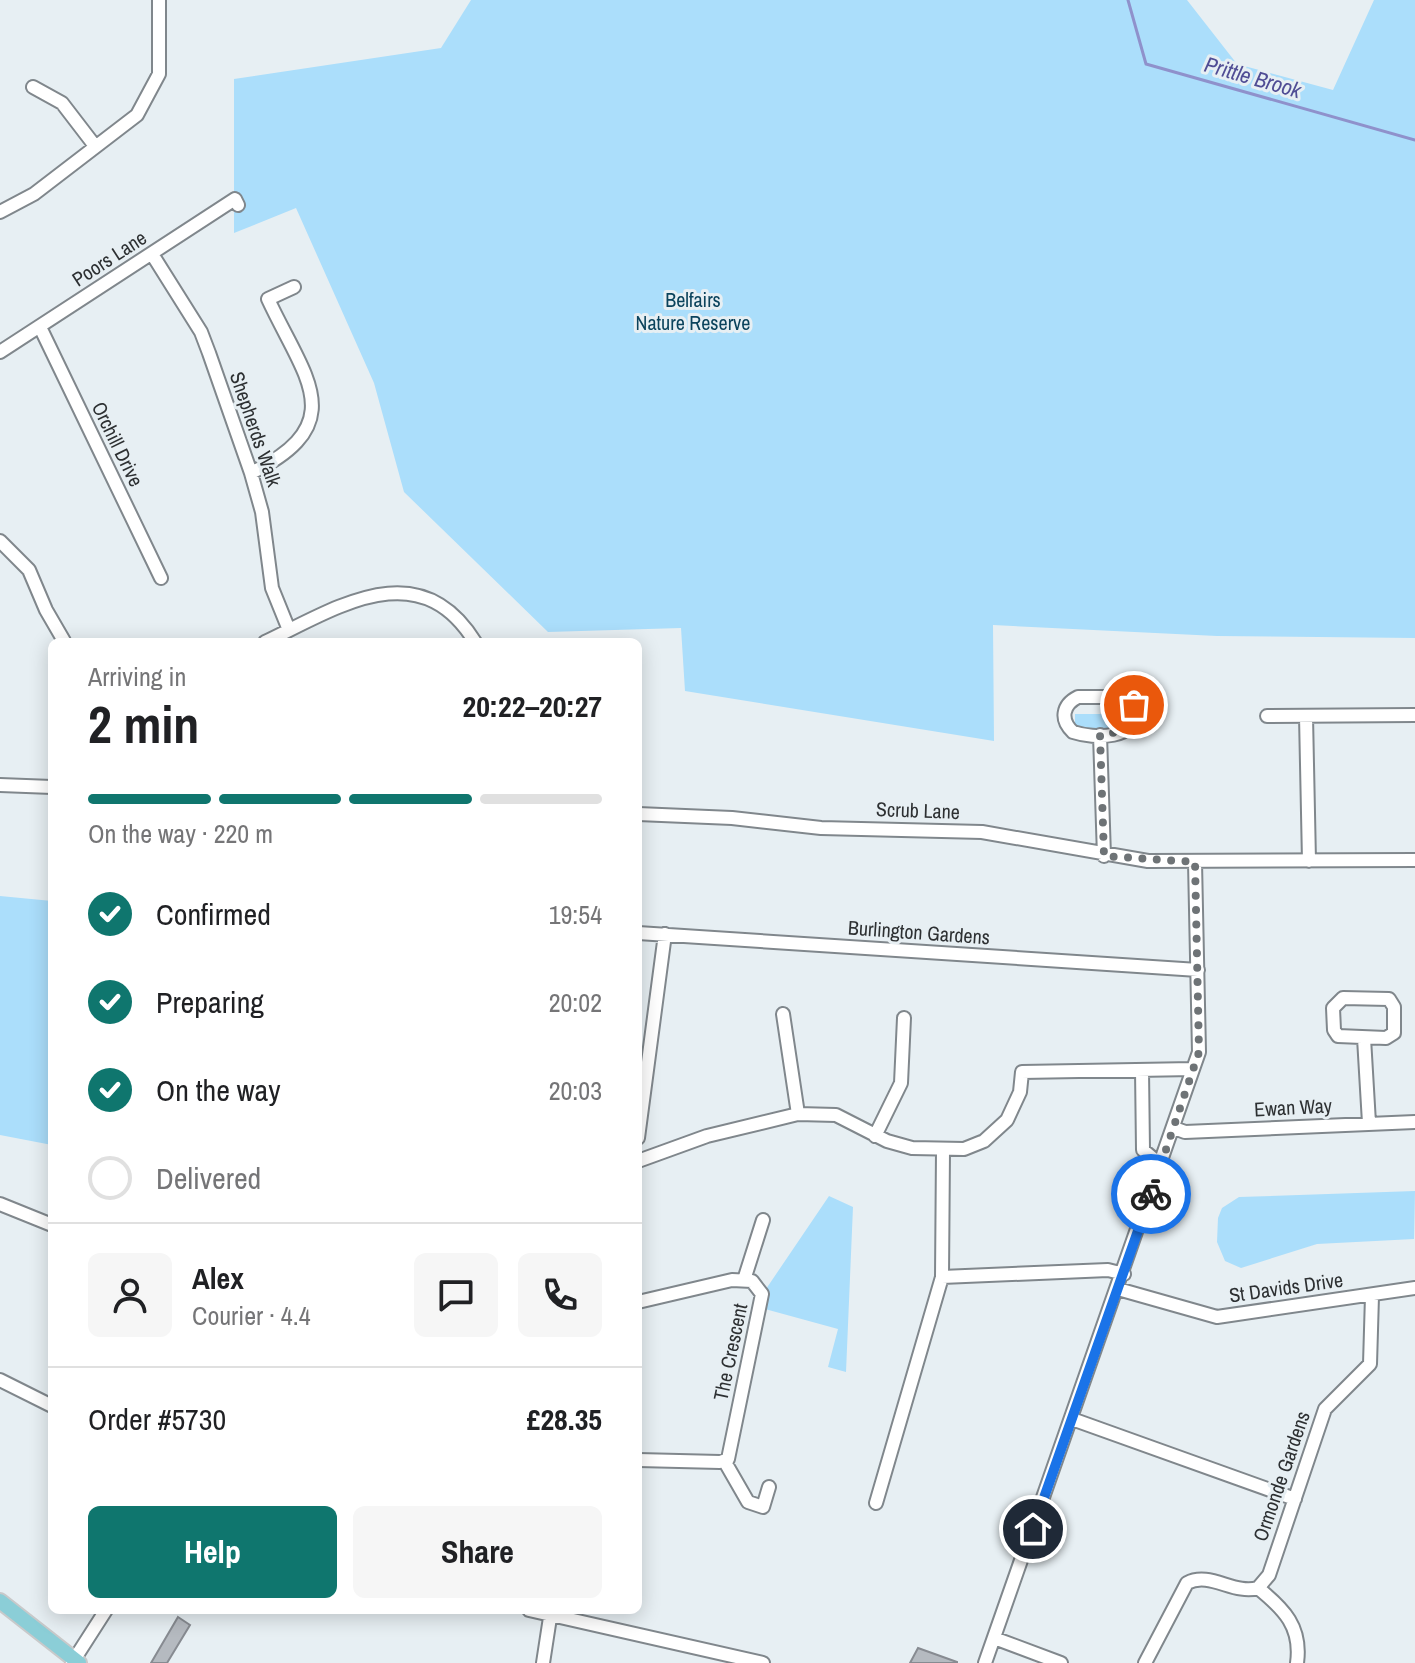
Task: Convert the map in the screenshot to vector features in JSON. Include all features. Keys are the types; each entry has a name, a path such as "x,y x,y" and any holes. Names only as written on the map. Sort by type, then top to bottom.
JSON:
{"main road":[{"path":"0,1601 75,1662"}],"street":[{"path":"0,212 34,194 137,115 151,94 161,51 159,0"},
{"path":"33,87 62,103 95,146"},
{"name":"Poors Lane","path":"0,352 235,199 238,205"},
{"name":"Shepherds Walk","path":"152,254 201,332 251,473 262,512 272,588 289,630"},
{"path":"251,473 294,447 309,429 313,417 310,391 268,299 294,287"},
{"name":"Orchill Drive","path":"40,327 161,578"},
{"path":"0,541 29,570 62,638"},
{"path":"273,638 356,598 390,592 436,604 455,617 472,638"},
{"path":"1078,697 1124,697 1131,701 1136,713 1132,726 1125,732 1100,735 1078,734 1069,729 1064,714 1070,702 1078,697"},
{"path":"1267,716 1415,715"},
{"path":"1306,716 1309,861"},
{"path":"1100,735 1104,856"},
{"path":"0,785 48,787"},
{"name":"Scrub Lane","path":"642,814 732,818 821,828 982,832 1044,840 1104,856 1195,862 1415,860"},
{"path":"985,1663 1124,1274 1193,1069 1199,1040 1195,862"},
{"name":"Burlington Gardens","path":"642,933 1198,970"},
{"path":"642,1108 665,934"},
{"path":"1343,998 1389,999 1394,1007 1394,1033 1386,1038 1364,1038 1336,1035 1334,1004 1343,998"},
{"path":"783,1014 798,1114"},
{"path":"875,1136 901,1083 904,1018"},
{"path":"1364,1038 1369,1123"},
{"path":"642,1159 707,1136 798,1114 836,1115 875,1136 912,1148 943,1151 974,1146 1000,1128 1017,1102 1022,1072 1193,1069"},
{"path":"1142,1070 1143,1150 1161,1165"},
{"name":"Ewan Way","path":"1174,1128 1185,1132 1415,1122"},
{"path":"876,1503 942,1277 943,1151"},
{"path":"0,1204 48,1223"},
{"path":"744,1280 763,1220"},
{"path":"942,1277 1108,1270 1124,1274"},
{"name":"The Crescent","path":"642,1301 744,1280 759,1287 762,1303 725,1462"},
{"name":"St Davids Drive","path":"1118,1289 1217,1317 1415,1288"},
{"name":"Ormonde Gardens","path":"1258,1588 1269,1575 1325,1409 1370,1364 1372,1296"},
{"path":"0,1380 48,1404"},
{"path":"1072,1419 1295,1499"},
{"path":"642,1460 725,1462 748,1502 763,1507 769,1487"},
{"path":"1145,1663 1187,1583 1200,1578 1241,1589 1258,1588 1280,1606 1291,1620 1298,1644 1297,1663"},
{"path":"75,1662 104,1614"},
{"path":"543,1663 551,1614 706,1657 763,1663"},
{"path":"994,1638 1061,1663"}],"green space":[{"name":"Belfairs Nature Reserve","path":"471,0 1187,0 1237,64 1333,90 1374,0 1415,0 1415,638 1217,636 993,625 994,741 685,691 681,628 548,632 404,492 374,383 296,208 234,233 234,79 441,48"},
{"path":"1075,714 1120,714 1120,730 1075,730"},
{"path":"0,896 48,901 48,1144 0,1135"},
{"path":"1415,1191 1414,1239 1317,1244 1241,1268 1225,1261 1217,1242 1218,1218 1222,1208 1239,1197"},
{"path":"829,1196 853,1207 846,1372 828,1367 838,1329 765,1309 766,1289"}],"building":[{"path":"178,1617 190,1625 167,1663 151,1663"},
{"path":"918,1648 957,1662 957,1663 910,1663"}],"waterway":[{"name":"Prittle Brook","path":"1128,0 1146,64 1415,140"}],"way so far":[{"path":"1134,705 1136,718 1129,730 1100,735 1104,856 1195,862 1199,1052 1151,1194"}],"route":[{"path":"1033,1529 1151,1194"}]}
